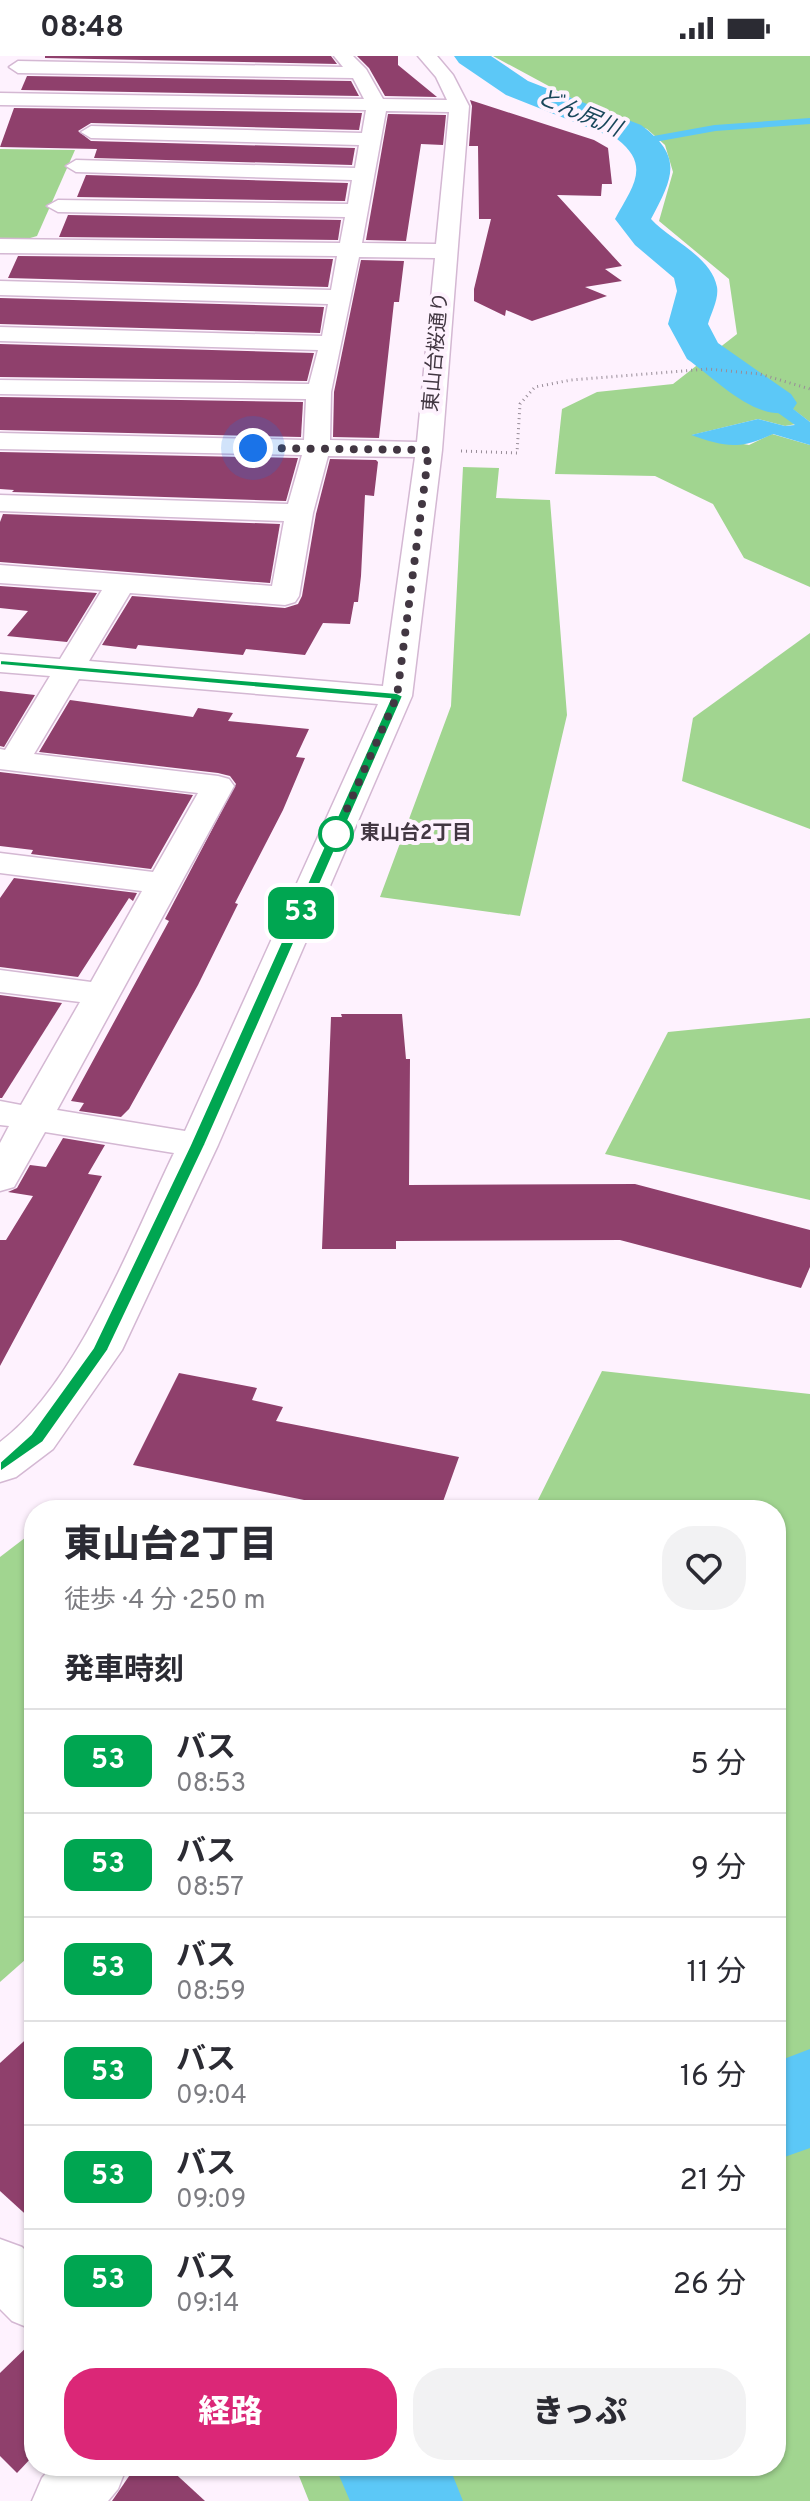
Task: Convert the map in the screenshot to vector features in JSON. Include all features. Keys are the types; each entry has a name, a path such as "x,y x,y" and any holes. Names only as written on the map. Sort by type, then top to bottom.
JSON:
{"street":[{"path":"0,574 285,596 299,513 317,449 319,392 332,343 377,105 351,64 20,62 1,102 105,100 377,105 459,106 444,75 427,56"},
{"path":"49,226 105,100"},
{"name":"東山台桜通り","path":"0,1466 37,1438 100,1350 198,1145 397,696 429,450 459,106"},
{"path":"91,132 371,139"},
{"path":"76,166 365,174"},
{"path":"1,248 49,226 358,211"},
{"path":"49,226 350,251 446,251"},
{"path":"0,288 341,297"},
{"path":"0,334 332,343"},
{"path":"0,387 319,392"},
{"path":"0,441 429,450"},
{"path":"0,503 299,513"},
{"path":"0,1178 18,1116 102,994 218,786 7,760 71,670 121,583"},
{"path":"0,663 397,696"},
{"path":"0,863 162,883"},
{"path":"0,981 102,994"},
{"path":"18,1116 198,1145"},
{"path":"0,2268 24,2291"},
{"path":"65,2501 86,2476"}],"path":[{"path":"429,450 517,453 520,404 535,387 571,380 708,369 760,374 810,389"}],"green space":[{"path":"493,56 810,56 810,422 782,401 769,405 796,424 785,426 758,419 692,435 749,445 772,434 810,445 810,587 744,558 713,504 655,476 555,474 562,409 597,392 673,384 737,334 729,279 659,221 673,172 665,145 647,129 582,104"},
{"path":"0,149 75,150 37,236 20,241 0,241"},
{"path":"463,467 499,468 496,498 550,500 567,715 520,916 380,897 451,706"},
{"path":"810,633 810,829 682,781 693,718"},
{"path":"810,1018 810,1200 605,1154 668,1032"},
{"path":"602,1371 810,1394 810,2501 309,2501 299,2476 786,2476 786,1500 538,1500"},
{"path":"24,1539 24,1961 0,1982 0,1557"}],"water":[{"path":"783,401 810,422 810,445 773,434 741,445 691,435 758,419 785,426 795,425 767,405"}],"building":[{"path":"331,56 337,64 45,58"},
{"path":"357,56 398,56 398,65 437,97 385,96 369,68"},
{"path":"27,76 351,81 359,96 21,90"},
{"path":"470,100 594,140 608,148 612,184 602,184 601,196 557,195 622,266 605,269 622,281 585,287 607,296 532,321 506,310 505,316 474,301 474,289 491,219 479,219 478,146 469,146"},
{"path":"14,108 362,113 359,130 91,123 78,131 91,141 355,148 352,165 94,158 97,149 0,147"},
{"path":"388,114 446,115 443,145 421,144 406,241 366,240"},
{"path":"86,175 348,183 345,201 77,197"},
{"path":"68,215 341,220 338,240 59,237"},
{"path":"18,256 333,259 328,287 8,278"},
{"path":"361,260 404,261 399,302 394,302 379,438 333,437 334,392"},
{"path":"0,298 324,307 320,333 0,324"},
{"path":"0,344 314,353 307,381 0,377"},
{"path":"0,397 303,402 301,437 0,430"},
{"path":"0,452 298,458 286,501 12,492 14,490 0,489"},
{"path":"330,459 378,462 374,496 365,495 358,602 354,602 350,624 323,623 305,655 246,649 243,655 138,645 136,649 102,645 132,596 285,608 298,604"},
{"path":"3,514 280,524 270,583 0,562 0,522"},
{"path":"0,586 97,593 67,642 7,636 28,611 0,608"},
{"path":"0,691 35,695 4,747 0,746"},
{"path":"70,700 193,717 198,708 233,713 228,721 309,729 296,757 305,758 283,810 235,903 238,904 198,985 129,1109 121,1117 79,1111 84,1103 71,1101 169,921 165,919 236,784 230,776 218,773 39,752"},
{"path":"0,772 193,795 151,869 31,854 33,850 0,846"},
{"path":"14,878 137,893 133,901 129,898 78,977 0,967 0,898"},
{"path":"0,995 62,1003 2,1098 0,1098"},
{"path":"341,1014 402,1014 406,1059 410,1059 409,1185 635,1184 810,1230 810,1267 801,1288 620,1240 396,1241 396,1249 322,1249 331,1017 342,1017"},
{"path":"63,1138 105,1145 88,1174 102,1176 0,1366 0,1240 6,1240 33,1196 8,1192 17,1188 30,1165 46,1167"},
{"path":"179,1373 257,1388 252,1400 283,1407 276,1421 459,1457 444,1500 304,1500 133,1465"},
{"path":"24,2041 24,2213 0,2191 0,2063"},
{"path":"24,2350 24,2466 17,2473 0,2456 0,2373"},
{"path":"129,2476 178,2476 205,2501 112,2501"}],"waterway":[{"name":"どん尻川","path":"470,56 517,88 629,132 643,142 651,152 654,172 633,219 648,237 693,277 697,291 688,324 702,350 776,403"},
{"path":"643,141 715,128 810,121"},
{"name":"どん尻川","path":"786,2109 810,2094"},
{"name":"どん尻川","path":"396,2476 407,2501"}],"bus line":[{"name":"53","path":"0,663 397,696 198,1145 100,1350 37,1438 0,1466"}],"place":[{"name":"東山台2丁目","path":"336,834"}],"route":[{"path":"253,448 429,450 397,696 336,834"}]}
